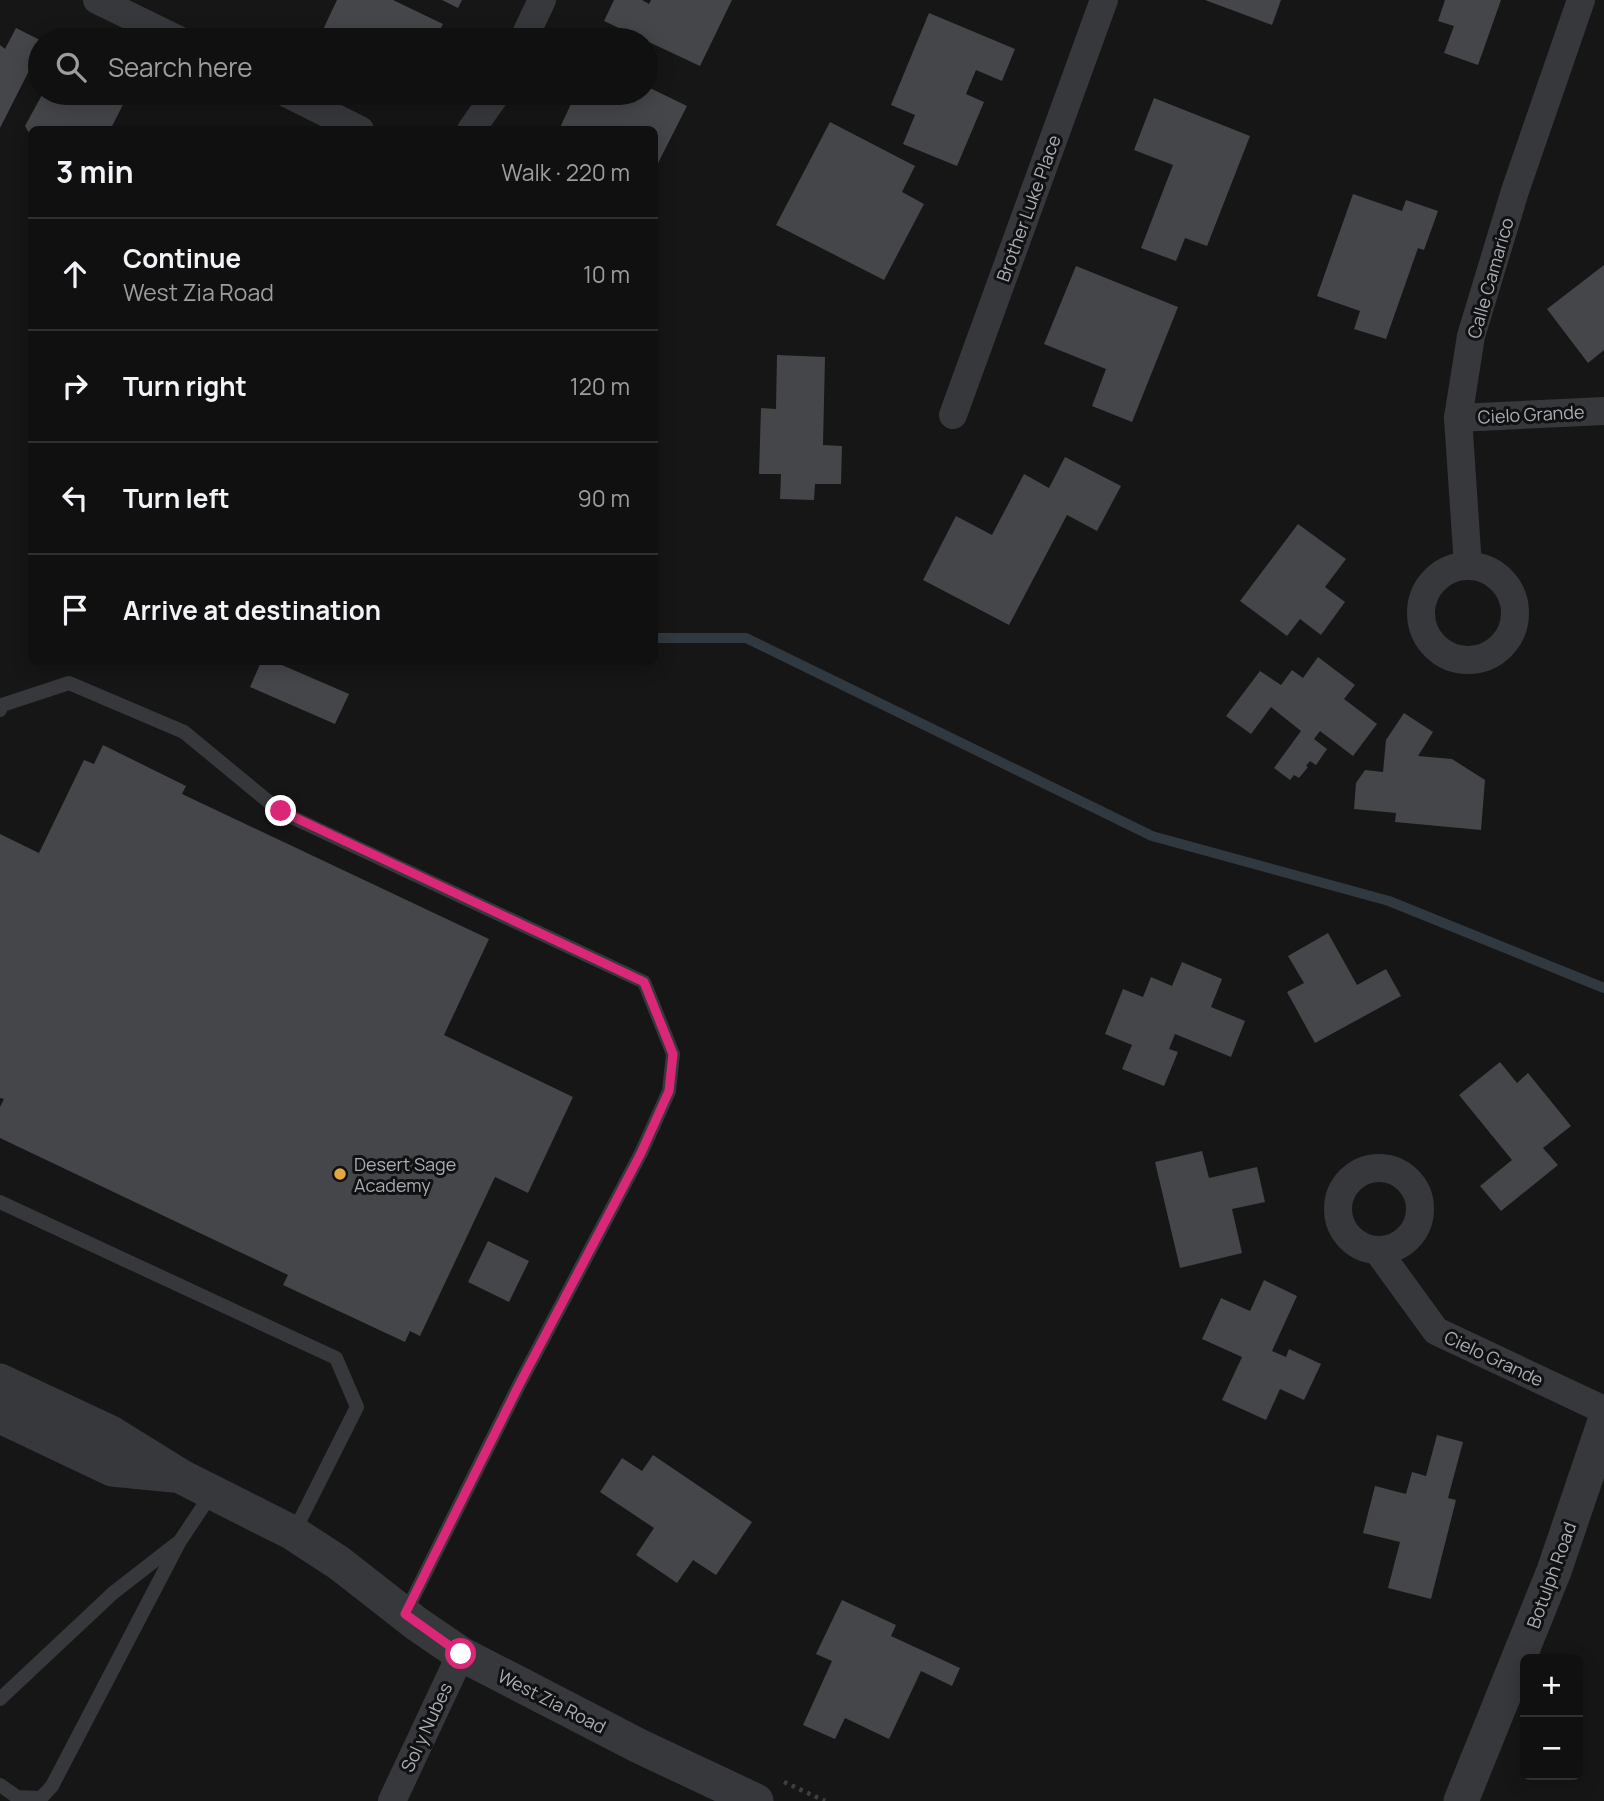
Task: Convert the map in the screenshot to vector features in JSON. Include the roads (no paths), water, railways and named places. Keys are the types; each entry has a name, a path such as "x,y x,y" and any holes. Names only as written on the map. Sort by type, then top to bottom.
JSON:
{"street":[{"path":"97,0 154,28"},
{"path":"529,28 542,0"},
{"name":"Brother Luke Place","path":"953,415 1104,0"},
{"name":"Calle Camarico","path":"1468,566 1458,418 1475,323 1515,191 1581,0"},
{"path":"310,105 352,126"},
{"path":"474,126 489,105"},
{"name":"Cielo Grande","path":"1458,418 1604,411"},
{"name":"Cielo Grande","path":"1377,1250 1436,1331 1604,1410"},
{"name":"West Zia Road","path":"0,1381 109,1432 180,1476 293,1533 339,1563 461,1654 639,1746 756,1801"},
{"name":"West Zia Road","path":"0,1416 113,1469 180,1476"},
{"name":"Botulph Road","path":"1461,1801 1554,1571 1604,1424"},
{"name":"Sol y Nubes","path":"392,1801 461,1654"}],"lane":[{"path":"0,710 2,705 69,683 184,732 281,811 644,982 673,1054 669,1091 641,1153 519,1385 405,1614"},
{"path":"0,1202 336,1358 357,1407 293,1533"},
{"path":"0,1785 17,1797 41,1799 52,1786 180,1541 212,1492"},
{"path":"0,1699 113,1593 180,1541"}],"waterway":[{"path":"658,638 746,638 1152,836 1389,901 1604,988"}],"place":[{"name":"Desert Sage Academy","path":"340,1174"}]}
